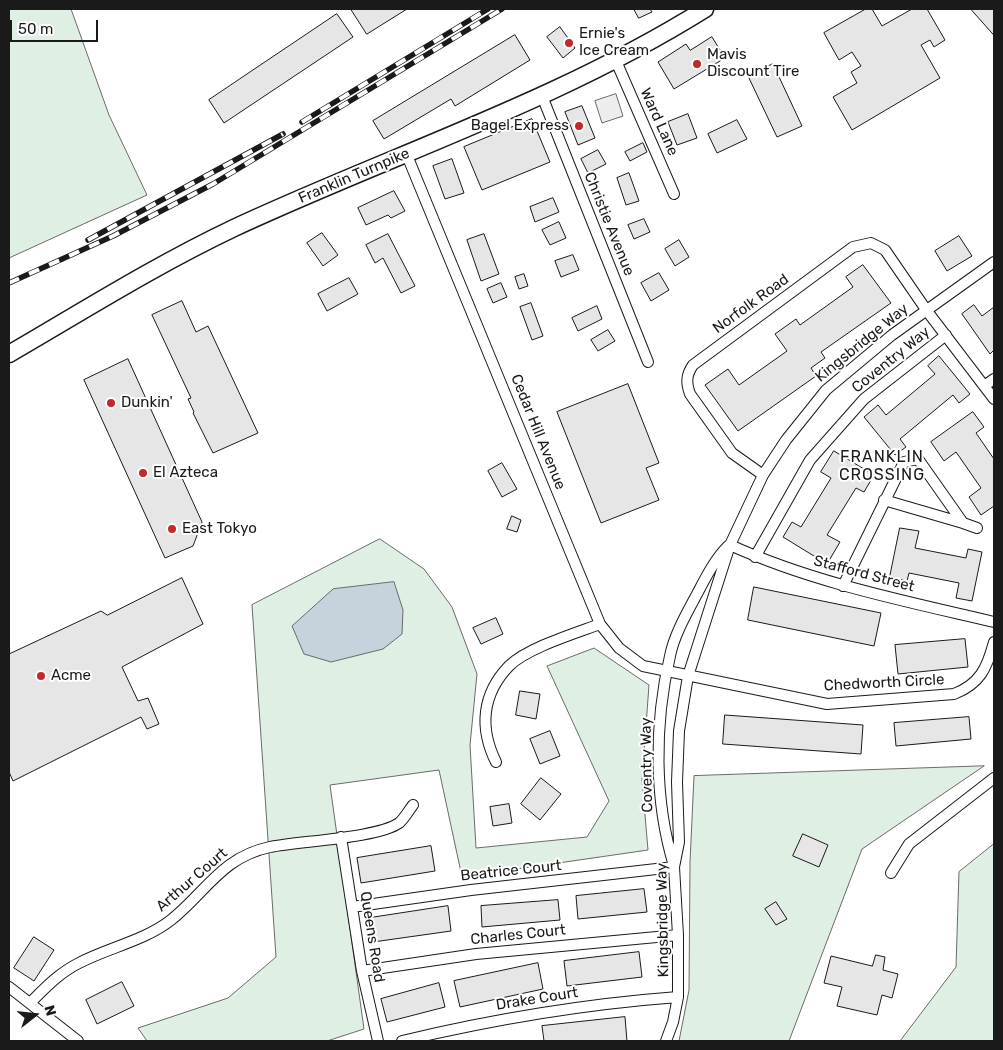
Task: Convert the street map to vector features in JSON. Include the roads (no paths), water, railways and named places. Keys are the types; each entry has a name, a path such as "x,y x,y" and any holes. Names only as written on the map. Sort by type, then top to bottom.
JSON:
{"main road":[{"name":"Franklin Turnpike","path":"9,354 182,253 406,153 542,96 616,61 705,9"}],"street":[{"name":"Ward Lane","path":"616,61 674,194"},
{"name":"Christie Avenue","path":"542,96 648,362"},
{"name":"Cedar Hill Avenue","path":"406,153 600,624 619,648 643,666 688,676"},
{"name":"Norfolk Road","path":"763,475 732,452 690,394 687,379 693,366 845,253 862,243 870,243 885,250 927,311"},
{"name":"Kingsbridge Way","path":"730,545 763,475 786,440 826,390 892,335 994,263"},
{"path":"927,311 994,399"},
{"name":"Coventry Way","path":"755,557 810,460 864,399 946,335"},
{"path":"984,386 994,379"},
{"path":"843,586 904,462 918,459 964,523"},
{"path":"884,500 977,528"},
{"path":"688,676 730,545"},
{"name":"Coventry Way","path":"674,867 665,839 659,745 660,713 667,671 670,654 690,607 719,555 730,545"},
{"name":"Stafford Street","path":"730,545 780,567 843,586 994,622"},
{"path":"496,762 487,745 484,727 486,710 491,694 510,666 548,644 600,624"},
{"name":"Chedworth Circle","path":"688,676 827,704 954,694 966,690 984,673 994,642"},
{"name":"Kingsbridge Way","path":"666,1041 673,1022 678,997 678,935 674,867 679,842 677,782 679,731 688,676"},
{"path":"891,873 909,844 994,778"},
{"name":"Arthur Court","path":"30,1003 55,977 78,963 149,935 157,930 172,919 226,866 245,855 289,843 386,830 400,822 413,805"},
{"name":"Queens Road","path":"341,837 362,971 378,1041"},
{"name":"Beatrice Court","path":"352,907 471,890 674,867"},
{"name":"Charles Court","path":"362,971 486,953 678,935"},
{"path":"9,987 78,1041"},
{"name":"Drake Court","path":"402,1041 534,1013 611,1002 678,997"}],"railway":[{"path":"302,122 488,9"},
{"path":"9,283 113,236 213,184 502,9"},
{"path":"88,240 283,134"}],"place":[{"name":"Ernie's Ice Cream","path":"569,43"},
{"name":"Mavis Discount Tire","path":"697,64"},
{"name":"Bagel Express","path":"579,126"},
{"name":"Dunkin'","path":"111,403"},
{"name":"El Azteca","path":"143,473"},
{"name":"East Tokyo","path":"172,529"},
{"name":"Acme","path":"41,676"}],"district":[{"name":"FRANKLIN CROSSING","path":"882,466"}]}
